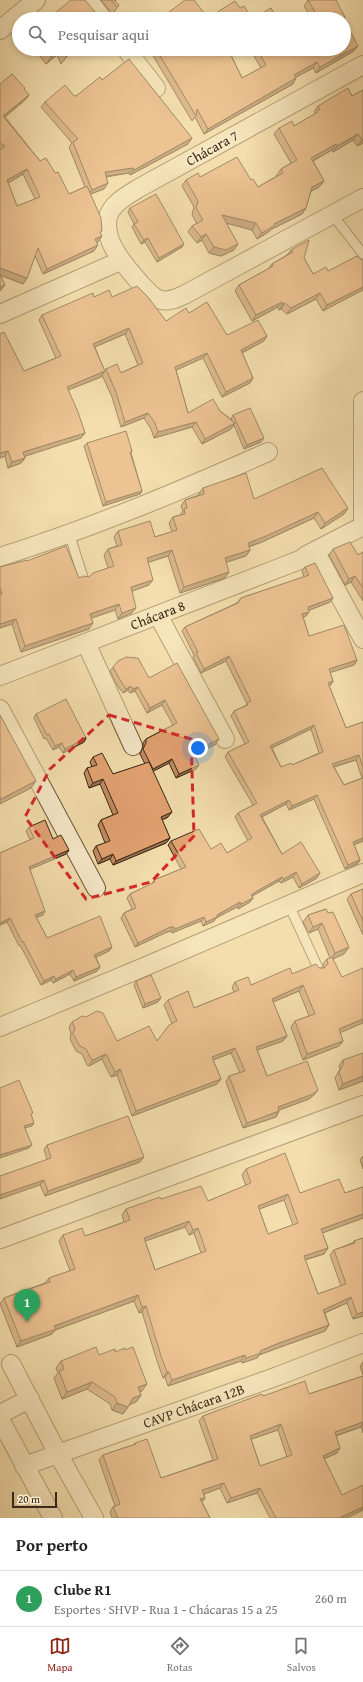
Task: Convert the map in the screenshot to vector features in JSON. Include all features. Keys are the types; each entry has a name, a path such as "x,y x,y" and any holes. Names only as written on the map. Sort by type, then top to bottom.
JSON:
{"street":[{"path":"22,12 36,0"},
{"path":"88,0 97,12"},
{"path":"0,30 12,20"},
{"path":"131,56 156,88"},
{"name":"Chácara 7","path":"363,65 123,198 112,208 108,217 110,236 120,261 152,296 160,300 168,301 184,295 363,198"},
{"path":"0,314 120,261"},
{"name":"Chácara 8","path":"0,676 310,556 363,526 363,401"},
{"path":"0,557 106,521 268,452"},
{"path":"310,556 320,560 363,639"},
{"path":"158,615 225,739"},
{"path":"86,643 133,746"},
{"path":"0,709 96,888"},
{"path":"0,1027 363,873"},
{"path":"0,1238 363,1106"},
{"name":"CAVP Chácara 12B","path":"24,1466 278,1376 363,1343"},
{"path":"11,1364 58,1454 94,1518"},
{"path":"0,1414 30,1399"},
{"path":"0,1419 52,1518"}],"lane":[{"path":"332,214 363,254"},
{"path":"69,534 83,577"},
{"path":"289,905 318,968"}],"highlighted area":[{"path":"109,715 191,739 194,836 151,882 86,899 25,817 50,769"}],"building":[{"path":"71,0 85,0 95,12 56,12"},
{"path":"111,0 114,0 119,5 117,7"},
{"path":"185,0 194,0 203,12 169,12"},
{"path":"308,0 336,0 342,12 315,12"},
{"path":"235,1 240,8 244,6 248,12 218,12"},
{"path":"271,8 273,12 264,12"},
{"path":"351,33 358,46 351,50"},
{"path":"160,56 231,56 242,78 266,65 261,56 340,56 320,67 317,62 294,75 296,78 208,129 197,109 196,116"},
{"path":"129,59 192,138 134,170 133,168 105,172 108,183 92,190 73,142 78,139 45,102 65,85 74,96 76,96 100,77 102,80"},
{"path":"12,74 25,88 24,89 29,95 3,116 40,161 46,158 55,173 58,172 69,194 87,186 101,218 102,231 100,232 102,236 95,239 98,245 47,269 38,248 27,278 0,268 0,150 5,146 0,143 0,84","holes":["27,169 40,197 17,206 7,180"]},
{"path":"348,88 352,96 363,90 363,139 362,140 358,134 311,158 324,181 312,187 306,208 274,224 275,225 262,233 256,223 222,215 238,244 226,250 214,247 206,234 201,237 192,226 203,220 196,208 198,201 186,180 198,173 200,177 237,157 251,180 253,179 258,187 283,173 281,169 297,160 279,128 292,121 294,126 318,112 317,111 320,109 318,106"},
{"path":"156,194 184,244 159,258 148,238 144,240 134,224 138,222 130,208"},
{"path":"309,240 304,258 313,274 326,267 328,271 357,256 363,260 363,287 327,305 320,293 291,308 282,302 256,315 239,285 273,266 272,264 293,252 291,250"},
{"path":"0,274 5,285 0,287"},
{"path":"137,286 148,297 166,321 186,308 189,313 207,302 227,335 258,320 267,336 241,350 253,378 226,392 207,353 175,367 188,413 213,399 220,411 235,423 205,439 196,422 158,432 155,423 148,413 125,422 116,392 106,369 117,364 121,373 143,363 129,328 93,344 105,371 67,387 85,433 23,452 25,458 12,462 8,451 0,453 0,334 4,332 24,371 61,356 42,315 93,293 94,297 109,290 112,297"},
{"path":"250,408 264,438 247,445 233,415"},
{"path":"126,431 132,451 130,452 142,491 106,502 87,443"},
{"path":"322,468 348,508 325,523 318,512 248,543 250,550 225,558 229,572 184,587 172,550 147,558 153,580 131,587 136,608 122,613 119,604 90,614 93,623 25,646 16,619 0,624 0,594 2,594 0,588 0,567 27,561 66,546 79,578 84,576 89,577 93,573 114,566 108,549 122,545 118,531 150,521 155,537 177,530 173,517 185,514 184,509 187,508 185,500 204,494 203,488 246,473 254,499"},
{"path":"350,542 358,555 363,552 363,588 355,576 349,579 333,549"},
{"path":"315,563 333,598 308,607 309,612 302,614 309,636 344,625 357,660 329,669 333,681 328,683 346,728 363,722 363,768 359,755 332,764 344,785 363,778 363,838 353,842 360,860 348,865 317,795 292,806 289,800 260,815 282,854 301,842 320,873 302,884 296,872 284,879 282,877 251,895 253,898 241,904 240,902 217,915 217,917 206,922 204,917 175,929 174,927 170,927 138,943 124,913 136,908 130,894 155,882 154,880 186,867 171,841 199,829 211,849 221,843 227,853 252,838 238,813 257,803 228,752 249,742 234,711 248,705 247,703 251,701 229,656 204,669 196,653 198,652 185,627 238,603 241,598 309,575 305,567","holes":["314,725 323,752 292,765 291,763 281,767 270,746"]},
{"path":"126,657 138,658 149,678 177,663 219,739 193,752 199,765 179,774 172,759 153,769 143,749 146,739 177,723 165,700 150,708 138,687 133,689 131,686 126,689 113,667 118,661"},
{"path":"66,699 86,738 65,749 62,743 55,746 49,734 47,735 36,714"},
{"path":"0,715 36,781 1,799 0,796"},
{"path":"102,753 113,774 149,762 172,812 161,817 170,838 116,861 113,854 102,859 96,846 110,841 101,820 118,813 103,779 93,783 87,768 97,765 93,757"},
{"path":"45,820 53,839 61,835 69,850 29,867 45,911 35,915 47,938 100,916 112,947 94,955 100,967 76,977 73,970 56,979 54,976 44,981 10,918 0,923 0,853 34,838 29,827"},
{"path":"363,889 363,921 351,894"},
{"path":"326,909 328,913 333,912 349,947 335,953 322,923 313,927 308,915"},
{"path":"332,957 342,977 363,968 363,1019 339,1029 343,1041 307,1054 295,1021 315,1014 303,985 272,999 287,1036 256,1047 267,1076 307,1061 318,1090 313,1094 278,1107 279,1111 247,1123 229,1076 245,1071 235,1048 212,1057 221,1079 136,1111 120,1069 115,1072 106,1054 93,1060 91,1059 86,1049 80,1046 73,1034 75,1028 72,1022 82,1016 86,1017 97,1011 103,1013 117,1041 149,1026 157,1041 169,1025 177,1021 168,1000 188,991 194,1008 239,990 235,982 248,977 251,985 290,968 292,974 316,964 319,968 324,968 328,964 327,959"},
{"path":"151,975 161,998 145,1004 136,981"},
{"path":"363,1053 363,1076 343,1084 339,1072 344,1063 343,1060"},
{"path":"19,1080 33,1113 31,1114 34,1123 24,1126 32,1145 0,1155 0,1088"},
{"path":"128,1116 144,1157 48,1191 44,1180 0,1195 0,1176 51,1158 47,1145"},
{"path":"285,1153 300,1193 339,1179 345,1193 363,1187 363,1214 321,1229 328,1248 304,1256 318,1294 346,1284 334,1250 355,1243 354,1241 363,1238 363,1312 357,1314 351,1297 323,1310 329,1325 279,1343 260,1351 261,1353 246,1358 245,1355 172,1380 169,1372 167,1372 161,1356 146,1306 142,1307 138,1295 54,1326 56,1329 21,1341 4,1298 50,1282 49,1278 75,1269 63,1235 82,1228 85,1236 111,1227 130,1220 126,1209 160,1197 161,1199 201,1186 208,1201 251,1183 246,1169","holes":["288,1194 298,1223 268,1234 258,1206","189,1221 193,1230 198,1228 206,1251 155,1270 144,1238"]},
{"path":"96,1347 99,1355 115,1349 115,1352 133,1347 147,1384 138,1387 141,1395 133,1398 128,1407 117,1403 115,1397 92,1382 67,1392 59,1371 64,1369 61,1361"},
{"path":"363,1376 363,1422 335,1432 340,1448 323,1456 342,1495 363,1485 363,1507 339,1518 276,1518 260,1488 231,1498 224,1483 202,1490 205,1498 200,1499 210,1518 118,1518 113,1507 120,1504 103,1455 147,1439 161,1478 218,1459 203,1416 262,1394 263,1396 305,1381 309,1394","holes":["281,1424 292,1455 260,1466 250,1436"]}],"place":[{"name":"Clube R1","path":"27,1322"}]}
